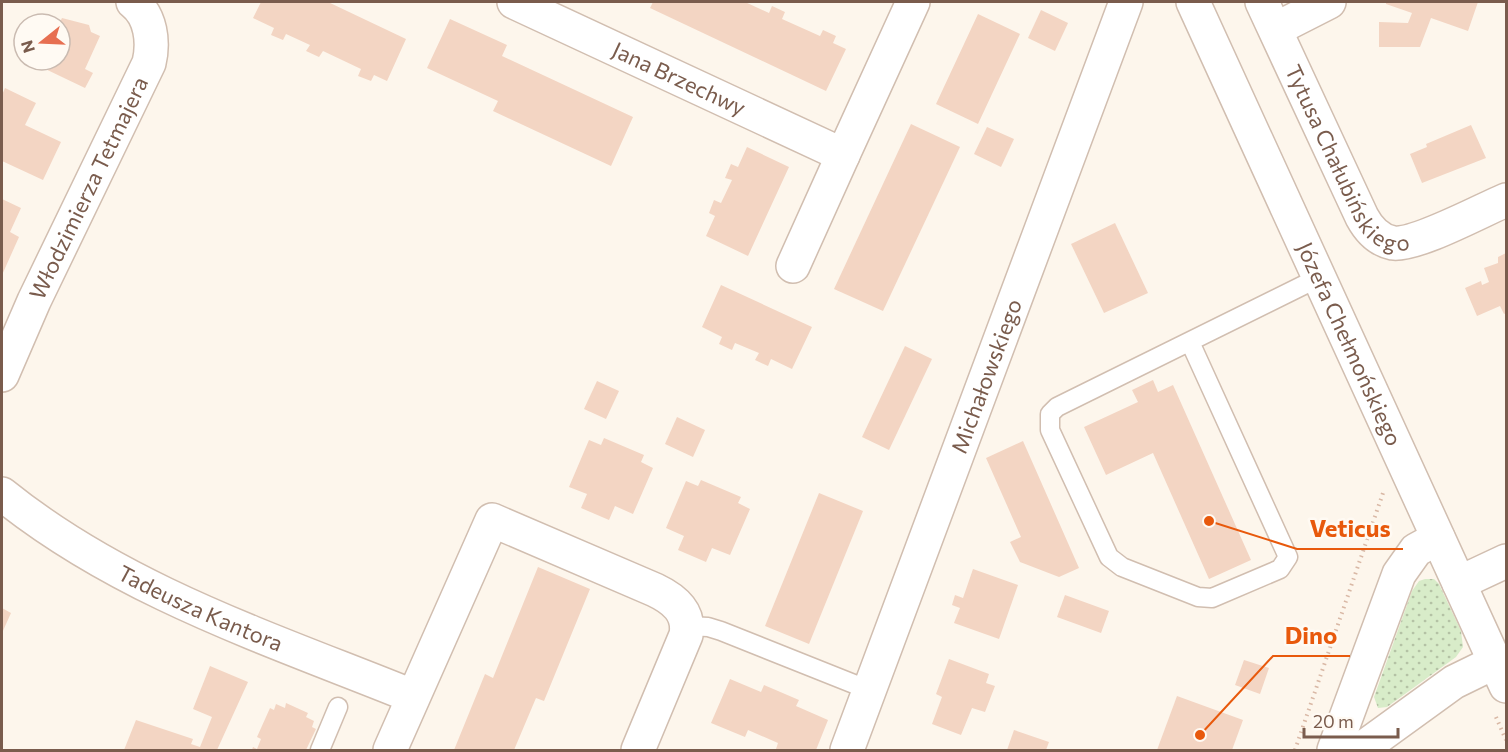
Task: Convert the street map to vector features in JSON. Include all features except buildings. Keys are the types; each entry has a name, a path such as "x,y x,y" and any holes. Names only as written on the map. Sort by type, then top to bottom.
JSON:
{"street":[{"name":"Włodzimierza Tetmajera","path":"2,375 34,301 149,63 153,49 151,33 145,18 133,2"},
{"name":"Jana Brzechwy","path":"514,2 843,155"},
{"path":"793,266 913,2"},
{"name":"Michałowskiego","path":"847,750 1126,2"},
{"name":"Józefa Chełmońskiego","path":"1193,2 1501,674"},
{"path":"1269,15 1329,2"},
{"name":"Tytusa Chałubińskiego","path":"1269,15 1362,217 1373,234 1390,242 1409,241 1506,200"},
{"name":"Tadeusza Kantora","path":"2,494 89,553 161,594 412,696"},
{"path":"390,750 492,520 667,595 684,612 688,626 638,750"},
{"path":"1334,750 1399,574 1416,550 1438,538"},
{"path":"1459,583 1506,561"},
{"path":"1360,750 1454,682 1501,674"}],"lane":[{"path":"1190,342 1288,557 1280,569 1212,598 1187,592 1122,567 1109,557 1049,425 1050,414 1057,406 1320,277"},
{"path":"688,626 715,629 869,690"},
{"path":"320,750 338,707"}],"path":[{"path":"1295,750 1384,487"}],"green space":[{"path":"1434,579 1439,584 1461,631 1463,647 1456,657 1387,707 1378,708 1374,697 1412,591 1419,581"}],"place":[{"name":"Veticus","path":"1209,521"},
{"name":"Dino","path":"1200,735"}]}
